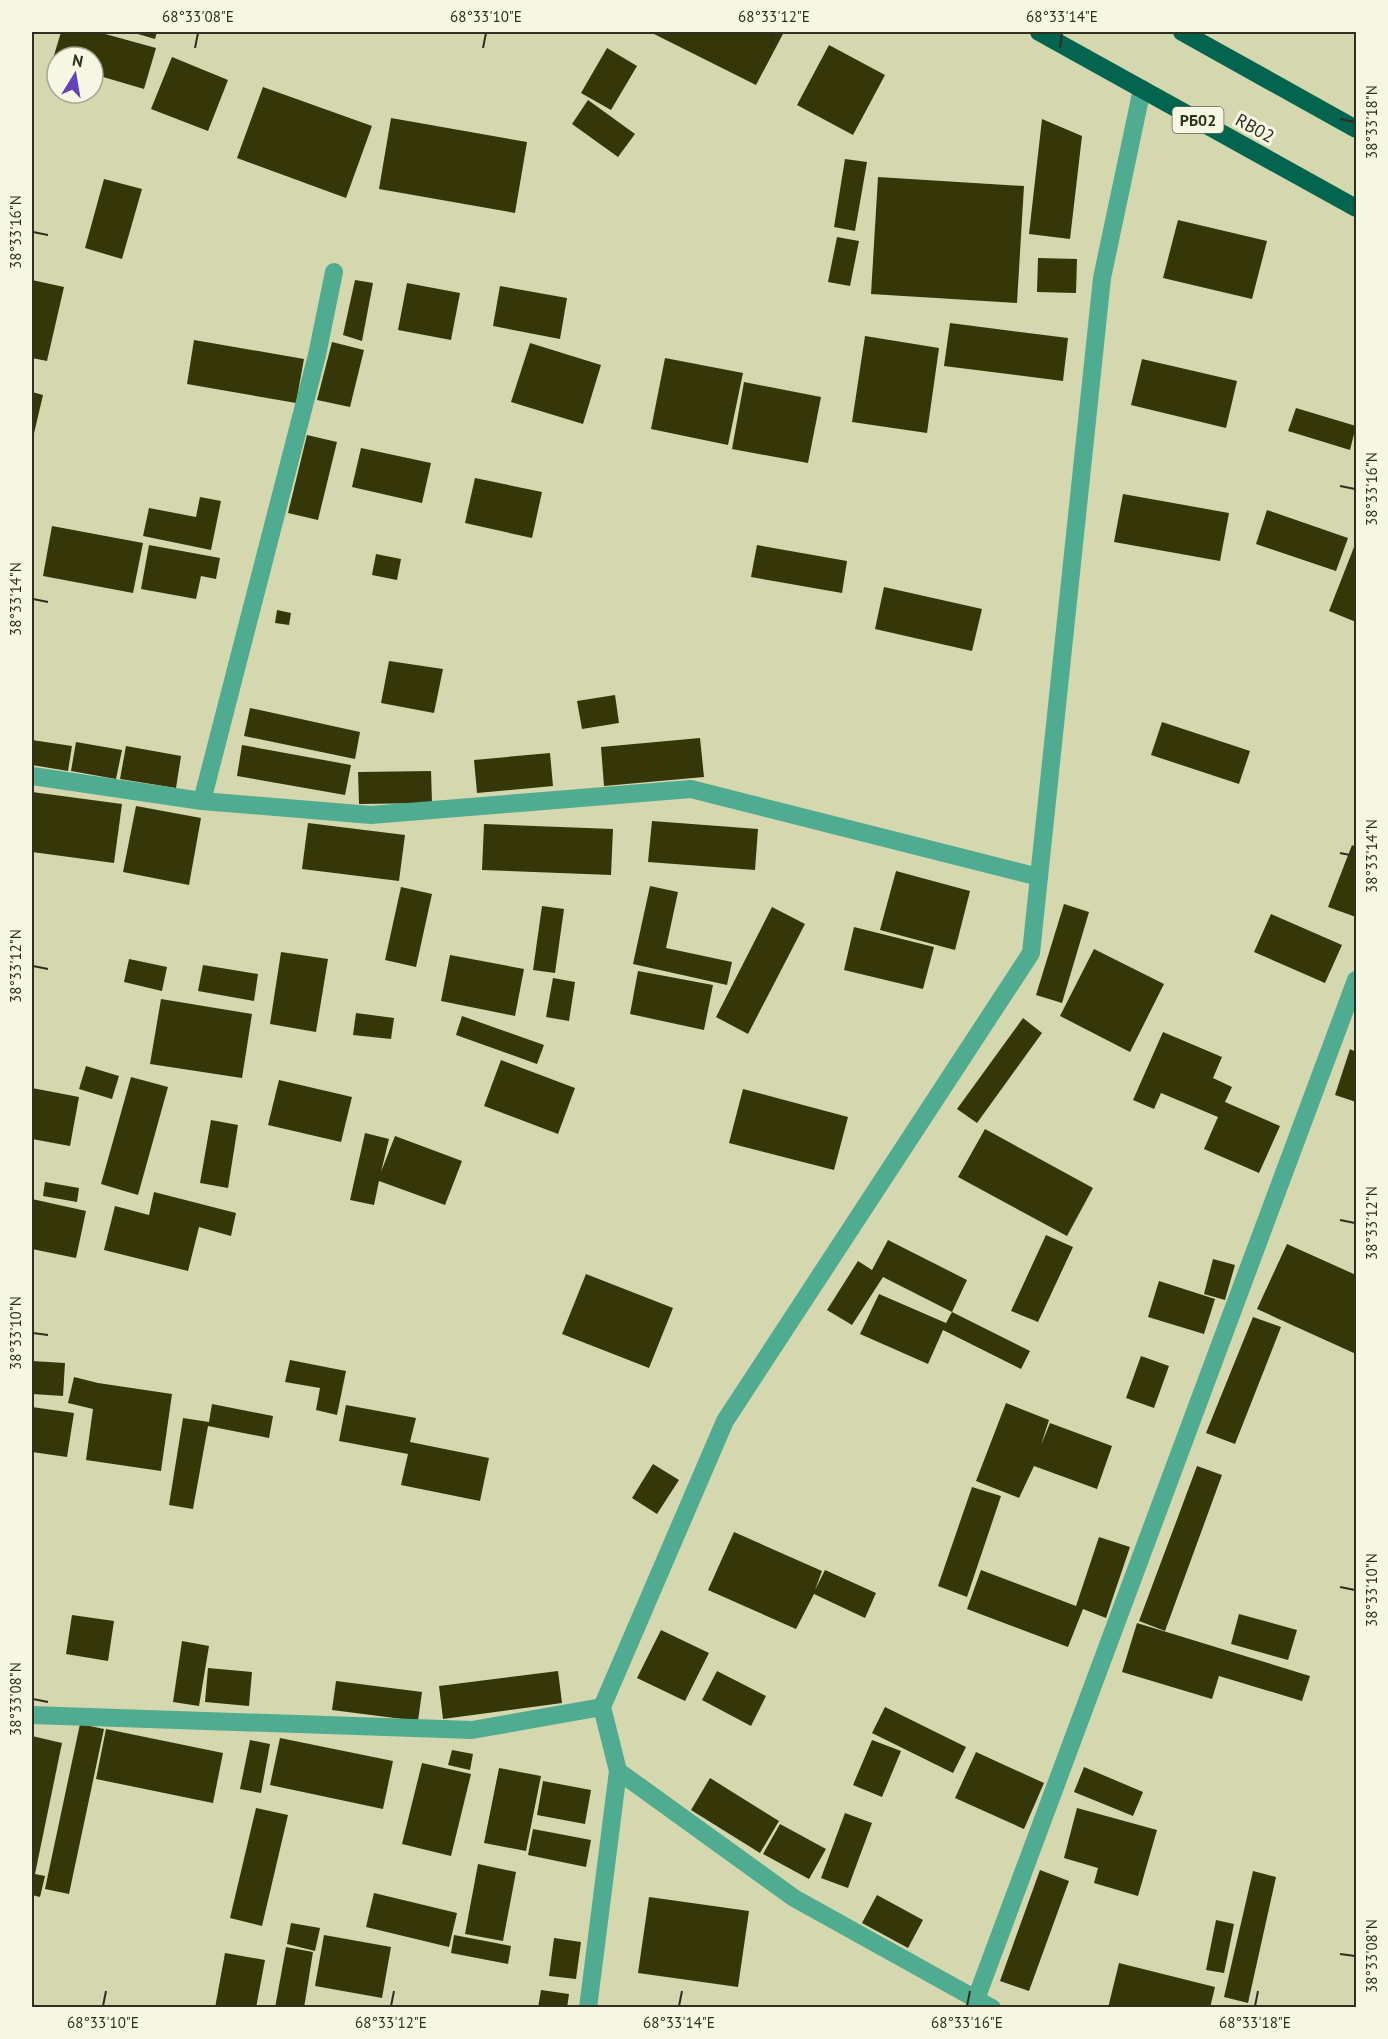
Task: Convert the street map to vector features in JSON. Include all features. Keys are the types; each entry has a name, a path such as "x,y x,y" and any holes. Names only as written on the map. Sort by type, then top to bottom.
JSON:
{"highway":[{"name":"RB02","path":"1039,32 1356,208"},
{"path":"1182,32 1356,129"}],"street":[{"path":"588,2007 618,1771 602,1707 725,1421 1031,953 1102,278 1142,89"},
{"path":"202,801 317,355 334,272"},
{"path":"32,776 202,801 371,815 691,789 1039,877"},
{"path":"618,1771 794,1898 984,2003 1356,980"},
{"path":"32,1715 472,1730 602,1707"}],"building":[{"path":"61,32 98,32 156,48 144,89 105,78 105,45 57,45"},
{"path":"131,32 157,32 155,39"},
{"path":"650,32 784,32 756,85"},
{"path":"829,45 885,75 853,135 797,105"},
{"path":"607,48 637,66 611,110 581,93"},
{"path":"172,57 228,80 208,131 151,109"},
{"path":"263,87 372,126 346,198 237,158"},
{"path":"588,100 635,134 618,157 572,124"},
{"path":"391,118 527,142 515,213 379,189"},
{"path":"1042,119 1082,136 1070,239 1029,234"},
{"path":"845,159 867,162 855,231 834,227"},
{"path":"878,177 1024,186 1017,303 871,294"},
{"path":"104,179 142,189 122,259 85,248"},
{"path":"1178,220 1267,241 1252,299 1163,278"},
{"path":"837,237 859,241 850,286 828,282"},
{"path":"1038,258 1077,259 1076,293 1037,292"},
{"path":"32,280 64,287 47,361 32,358"},
{"path":"355,280 373,283 362,341 343,335"},
{"path":"407,283 460,293 451,340 398,330"},
{"path":"500,286 567,298 560,339 493,326"},
{"path":"950,323 1068,338 1063,381 944,366"},
{"path":"865,336 939,348 927,433 852,422"},
{"path":"194,340 304,359 296,403 187,384"},
{"path":"332,342 364,350 350,407 317,400"},
{"path":"530,343 601,365 583,424 511,402"},
{"path":"665,358 743,373 728,445 651,429"},
{"path":"1142,359 1237,381 1226,428 1131,405"},
{"path":"744,382 821,397 808,463 732,449"},
{"path":"32,392 43,395 32,442"},
{"path":"1296,408 1356,426 1350,450 1288,431"},
{"path":"307,435 337,442 318,520 288,513"},
{"path":"361,448 431,463 422,503 352,487"},
{"path":"475,478 542,492 532,538 465,523"},
{"path":"1123,494 1229,513 1220,561 1114,542"},
{"path":"200,497 221,501 211,550 143,536 149,508 196,517"},
{"path":"1267,510 1348,538 1336,571 1256,544"},
{"path":"52,526 143,543 133,593 43,576"},
{"path":"1356,542 1356,622 1329,611"},
{"path":"149,545 220,558 216,579 201,576 196,599 141,589"},
{"path":"757,545 847,561 842,593 751,577"},
{"path":"376,554 401,559 397,580 372,575"},
{"path":"884,587 982,609 972,651 875,629"},
{"path":"277,610 291,613 289,625 275,623"},
{"path":"389,661 443,669 434,713 381,703"},
{"path":"615,695 619,723 582,729 577,701"},
{"path":"250,708 360,732 355,759 244,736"},
{"path":"1162,722 1250,751 1239,784 1151,755"},
{"path":"700,738 704,777 604,786 601,747"},
{"path":"32,740 72,746 68,771 32,765"},
{"path":"76,742 122,750 116,779 71,771"},
{"path":"242,745 351,765 345,795 237,776"},
{"path":"126,746 181,756 176,788 120,779"},
{"path":"550,753 553,786 477,793 474,760"},
{"path":"431,771 432,803 359,804 358,772"},
{"path":"32,792 122,804 114,863 32,852"},
{"path":"136,806 201,818 189,885 123,872"},
{"path":"652,821 758,829 755,870 648,862"},
{"path":"308,823 405,835 399,881 302,869"},
{"path":"484,824 613,829 611,875 482,870"},
{"path":"1352,845 1356,847 1356,917 1328,907"},
{"path":"896,871 970,891 955,950 880,930"},
{"path":"650,886 678,892 666,948 732,962 727,985 633,964"},
{"path":"401,887 432,894 416,967 385,960"},
{"path":"1064,904 1089,912 1062,1003 1036,995"},
{"path":"542,906 564,909 555,973 533,970"},
{"path":"772,907 805,924 748,1034 716,1017"},
{"path":"1271,914 1342,945 1325,983 1254,952"},
{"path":"854,927 934,947 923,989 844,970"},
{"path":"1094,949 1164,984 1130,1052 1060,1016"},
{"path":"281,952 328,959 316,1032 270,1024"},
{"path":"450,955 524,969 515,1016 441,1001"},
{"path":"129,959 167,967 162,991 124,982"},
{"path":"203,965 258,974 254,1001 198,991"},
{"path":"638,971 713,985 704,1030 630,1014"},
{"path":"553,978 575,982 569,1021 546,1017"},
{"path":"161,999 252,1014 242,1078 150,1064"},
{"path":"356,1013 394,1018 391,1039 353,1035"},
{"path":"462,1016 544,1045 537,1064 456,1035"},
{"path":"1023,1018 1042,1033 977,1123 957,1109"},
{"path":"1163,1032 1222,1057 1213,1078 1232,1087 1225,1102 1280,1126 1259,1173 1204,1149 1218,1117 1161,1093 1154,1109 1133,1100"},
{"path":"1350,1049 1356,1052 1356,1102 1335,1095"},
{"path":"501,1060 575,1088 558,1134 484,1106"},
{"path":"86,1066 119,1076 112,1099 79,1089"},
{"path":"131,1077 168,1087 138,1195 101,1184"},
{"path":"279,1080 352,1097 341,1142 268,1125"},
{"path":"32,1088 79,1097 70,1146 32,1139"},
{"path":"743,1089 848,1117 834,1170 729,1143"},
{"path":"211,1120 238,1125 228,1188 200,1183"},
{"path":"985,1129 1093,1188 1067,1236 958,1177"},
{"path":"365,1133 389,1139 381,1172 395,1136 462,1161 445,1205 379,1181 374,1205 350,1200"},
{"path":"45,1182 79,1188 77,1202 43,1196"},
{"path":"154,1192 236,1213 231,1236 199,1227 188,1271 104,1250 115,1206 149,1215"},
{"path":"32,1199 86,1211 76,1258 32,1249"},
{"path":"1046,1235 1073,1247 1038,1322 1011,1311"},
{"path":"888,1240 967,1280 952,1312 883,1277 852,1325 827,1310 858,1261 872,1270"},
{"path":"1287,1244 1356,1275 1356,1354 1257,1309"},
{"path":"1213,1259 1235,1265 1225,1300 1204,1294"},
{"path":"586,1274 673,1308 649,1368 562,1334"},
{"path":"1159,1281 1215,1299 1204,1334 1148,1317"},
{"path":"879,1294 946,1323 952,1312 1030,1351 1021,1369 943,1330 928,1364 860,1334"},
{"path":"1253,1317 1281,1327 1235,1444 1206,1433"},
{"path":"1141,1356 1169,1366 1154,1408 1126,1398"},
{"path":"290,1360 346,1371 337,1415 316,1410 320,1388 285,1382"},
{"path":"32,1361 65,1363 63,1396 32,1394"},
{"path":"74,1377 98,1383 172,1394 161,1471 86,1460 93,1409 68,1403"},
{"path":"1006,1403 1049,1420 1041,1445 1050,1423 1112,1446 1097,1489 1034,1466 1019,1498 976,1481"},
{"path":"212,1404 273,1416 269,1438 208,1426 193,1509 169,1505 183,1418 209,1422"},
{"path":"346,1405 416,1418 410,1442 489,1458 480,1501 401,1485 408,1454 339,1441"},
{"path":"32,1407 74,1413 67,1457 32,1452"},
{"path":"653,1464 679,1480 657,1514 632,1498"},
{"path":"1197,1466 1222,1475 1165,1631 1139,1621"},
{"path":"972,1487 1001,1496 967,1597 938,1586"},
{"path":"734,1532 822,1571 815,1590 825,1570 876,1593 865,1618 814,1594 796,1629 708,1590"},
{"path":"1099,1537 1130,1547 1106,1618 1083,1609 1068,1647 967,1609 981,1570 1076,1606"},
{"path":"1239,1614 1297,1630 1288,1660 1231,1644"},
{"path":"72,1615 114,1621 108,1661 66,1654"},
{"path":"1137,1623 1310,1676 1302,1701 1219,1676 1212,1699 1122,1672"},
{"path":"661,1630 709,1653 685,1701 637,1678"},
{"path":"182,1641 209,1646 199,1706 173,1702"},
{"path":"208,1668 252,1672 249,1706 205,1702"},
{"path":"558,1671 562,1703 443,1719 439,1686"},
{"path":"717,1671 766,1696 751,1726 702,1700"},
{"path":"336,1681 422,1692 418,1721 332,1710"},
{"path":"885,1707 966,1747 953,1773 872,1733"},
{"path":"80,1724 104,1729 69,1894 45,1889"},
{"path":"106,1729 223,1753 213,1803 96,1779"},
{"path":"32,1736 62,1743 35,1874 45,1876 40,1897 32,1895"},
{"path":"280,1738 393,1761 383,1809 270,1785"},
{"path":"250,1740 270,1744 261,1793 240,1789"},
{"path":"872,1740 901,1751 882,1797 853,1785"},
{"path":"452,1750 473,1754 470,1770 448,1765"},
{"path":"976,1752 1044,1783 1024,1829 955,1798"},
{"path":"422,1763 471,1774 451,1856 402,1844"},
{"path":"1084,1767 1143,1792 1133,1816 1074,1792"},
{"path":"499,1768 541,1776 526,1851 484,1843"},
{"path":"710,1778 779,1821 760,1853 691,1810"},
{"path":"543,1781 591,1790 585,1824 537,1815"},
{"path":"256,1808 288,1815 262,1926 230,1918"},
{"path":"1077,1808 1157,1830 1138,1896 1094,1883 1098,1868 1064,1858"},
{"path":"845,1813 872,1823 848,1888 821,1878"},
{"path":"780,1824 826,1849 809,1879 763,1854"},
{"path":"533,1829 591,1840 586,1867 528,1855"},
{"path":"478,1864 516,1872 503,1941 465,1934"},
{"path":"1040,1870 1069,1881 1029,1991 1000,1981"},
{"path":"1253,1871 1276,1877 1248,2003 1224,1997"},
{"path":"374,1893 457,1913 449,1947 366,1927"},
{"path":"877,1895 923,1920 908,1948 862,1923"},
{"path":"649,1897 749,1911 738,1987 638,1973"},
{"path":"1216,1920 1234,1924 1224,1973 1206,1970"},
{"path":"291,1923 320,1928 315,1951 287,1944"},
{"path":"324,1935 391,1947 382,1998 315,1986"},
{"path":"454,1935 511,1946 508,1964 451,1953"},
{"path":"554,1938 581,1942 576,1979 549,1976"},
{"path":"286,1947 313,1952 304,2008 275,2008"},
{"path":"225,1953 265,1960 256,2008 215,2008"},
{"path":"1119,1963 1215,1987 1210,2008 1108,2008"},
{"path":"541,1990 569,1994 567,2008 538,2008"}]}
